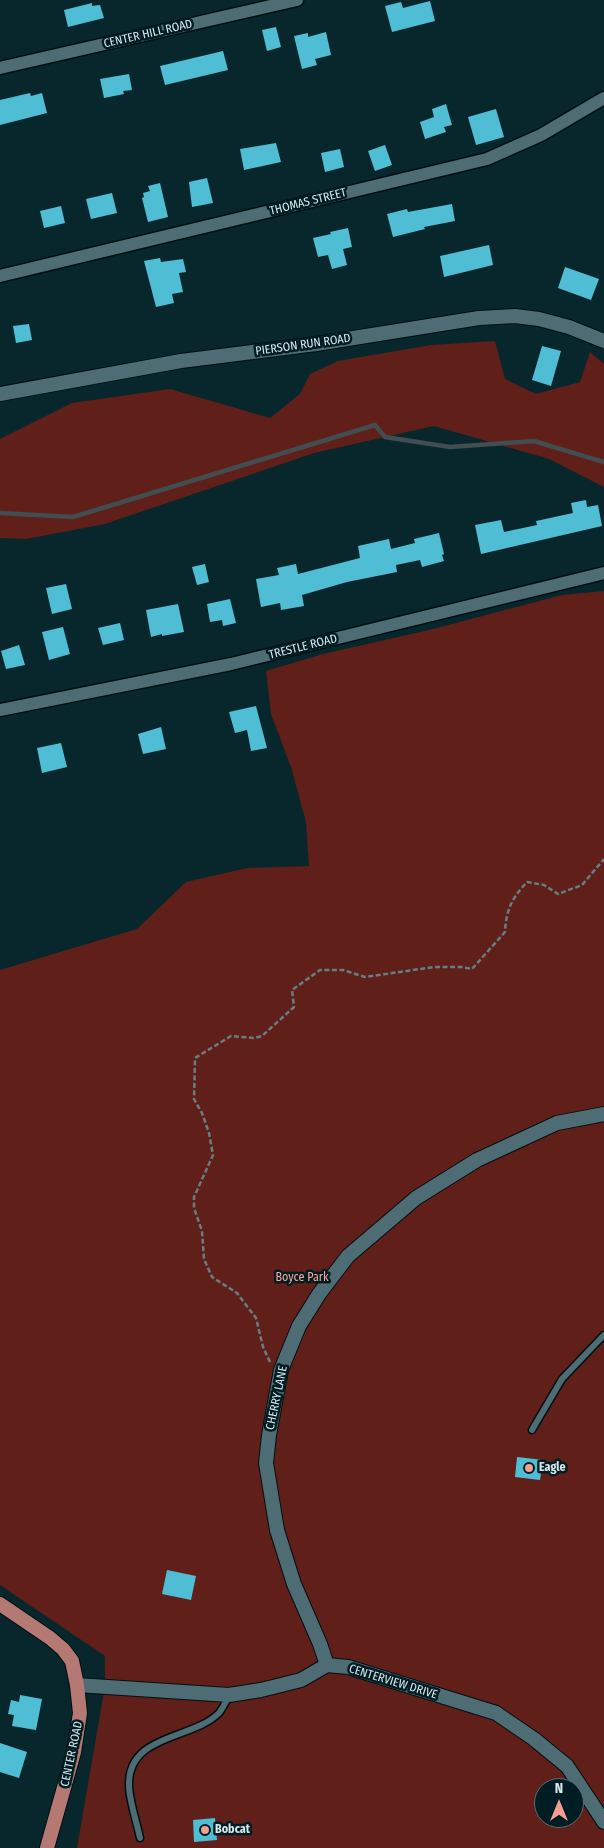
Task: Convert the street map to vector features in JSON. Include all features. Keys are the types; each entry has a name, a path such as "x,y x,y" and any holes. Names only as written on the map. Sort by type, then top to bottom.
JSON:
{"main road":[{"name":"CENTER ROAD","path":"0,1604 63,1649 72,1661 77,1685 80,1713 74,1752 47,1848"}],"street":[{"name":"CENTER HILL ROAD","path":"0,68 297,0"},
{"name":"THOMAS STREET","path":"0,276 487,159 542,135 604,98"},
{"name":"PIERSON RUN ROAD","path":"0,394 181,361 316,344 479,318 515,316 539,319 569,327 604,341"},
{"name":"TRESTLE ROAD","path":"0,710 231,664 604,573"},
{"name":"CHERRY LANE","path":"327,1665 294,1584 277,1530 266,1464 269,1435 281,1370 299,1326 319,1294 348,1256 416,1198 477,1160 557,1123 604,1114"},
{"path":"77,1685 230,1695 261,1690 301,1680 327,1665"},
{"name":"CENTERVIEW DRIVE","path":"327,1665 348,1667 496,1714 534,1739 567,1766 604,1822"}],"lane":[{"path":"532,1430 562,1379 604,1335"},
{"path":"140,1838 128,1786 131,1768 143,1750 162,1740 201,1725 220,1712 230,1695"}],"path":[{"path":"279,1380 263,1347 256,1318 237,1293 212,1278 204,1259 202,1230 194,1208 194,1197 213,1155 202,1112 194,1099 193,1078 195,1058 231,1036 254,1038 262,1036 294,1007 292,990 320,970 343,970 364,977 434,967 472,969 505,932 506,917 515,894 527,882 544,885 558,894 582,885 604,859"}],"green space":[{"path":"495,341 505,379 536,394 580,382 590,352 604,364 604,487 549,459 434,426 314,453 105,524 26,539 0,538 0,439 72,403 170,389 270,418 300,394 310,374 338,361 431,345"},
{"name":"Boyce Park","path":"604,591 604,1848 77,1848 105,1686 105,1656 0,1585 0,970 137,929 186,882 247,868 309,866 306,822 291,767 271,714 266,671 323,654 433,629 562,595"}],"building":[{"path":"430,1 435,21 392,32 385,6 401,2 403,8"},
{"path":"92,3 92,6 100,5 104,18 68,27 64,10"},
{"path":"276,27 281,47 267,51 262,30"},
{"path":"326,32 331,55 315,59 317,65 302,69 294,36 308,33 308,37"},
{"path":"223,51 228,70 165,85 160,66"},
{"path":"129,74 132,90 123,91 124,94 104,98 100,79"},
{"path":"30,93 31,96 42,93 47,113 0,125 0,100"},
{"path":"446,104 452,125 444,127 446,132 425,139 420,122 434,117 432,109"},
{"path":"496,109 504,137 476,145 468,117"},
{"path":"276,143 281,162 244,170 240,149"},
{"path":"385,145 392,165 375,171 368,151"},
{"path":"340,149 344,167 325,172 321,153"},
{"path":"207,178 213,203 192,207 189,182"},
{"path":"160,183 168,217 148,222 142,198 144,197 143,193 150,191 148,186"},
{"path":"112,193 117,213 91,219 86,199"},
{"path":"452,204 455,221 424,227 425,229 393,237 387,214 407,209 408,212"},
{"path":"61,206 65,223 44,228 40,211"},
{"path":"348,228 352,247 343,249 347,265 332,269 328,255 318,257 313,238"},
{"path":"489,245 493,265 444,277 440,256"},
{"path":"160,258 161,262 183,259 186,272 179,273 183,292 172,294 174,303 156,307 144,261"},
{"path":"565,267 599,279 591,300 558,288"},
{"path":"29,324 32,340 16,343 13,326"},
{"path":"542,346 561,351 551,386 532,380"},
{"path":"586,500 587,507 598,505 602,526 481,554 475,525 501,520 504,532 537,525 536,521 573,513 571,503"},
{"path":"439,533 444,561 422,567 420,560 396,565 397,572 347,582 302,595 304,606 281,610 280,603 261,607 256,579 279,575 277,568 296,564 298,574 360,558 358,546 389,539 391,549 415,543 414,539"},
{"path":"205,564 209,582 197,585 192,567"},
{"path":"66,584 72,609 52,614 46,588"},
{"path":"230,599 236,623 223,626 222,620 210,622 207,604"},
{"path":"178,604 184,632 151,637 146,610"},
{"path":"120,623 124,640 103,645 98,628"},
{"path":"63,627 70,654 49,660 42,632"},
{"path":"19,645 25,665 6,669 1,651"},
{"path":"256,706 267,748 251,751 247,730 235,733 229,712"},
{"path":"161,727 166,749 143,754 138,734"},
{"path":"61,743 67,767 42,773 37,748"},
{"name":"Eagle","path":"517,1457 543,1460 540,1480 515,1477"},
{"path":"167,1570 196,1576 191,1600 162,1594"},
{"path":"20,1695 42,1699 36,1730 12,1726 14,1715 8,1714 11,1700 19,1702"},
{"path":"0,1743 27,1752 19,1778 0,1772"},
{"name":"Bobcat","path":"215,1818 217,1840 194,1842 193,1820"}],"waterway":[{"path":"0,513 73,517 375,425 385,437 450,447 534,441 604,462"}],"place":[{"name":"Eagle","path":"529,1468"},
{"name":"Bobcat","path":"205,1830"}]}
